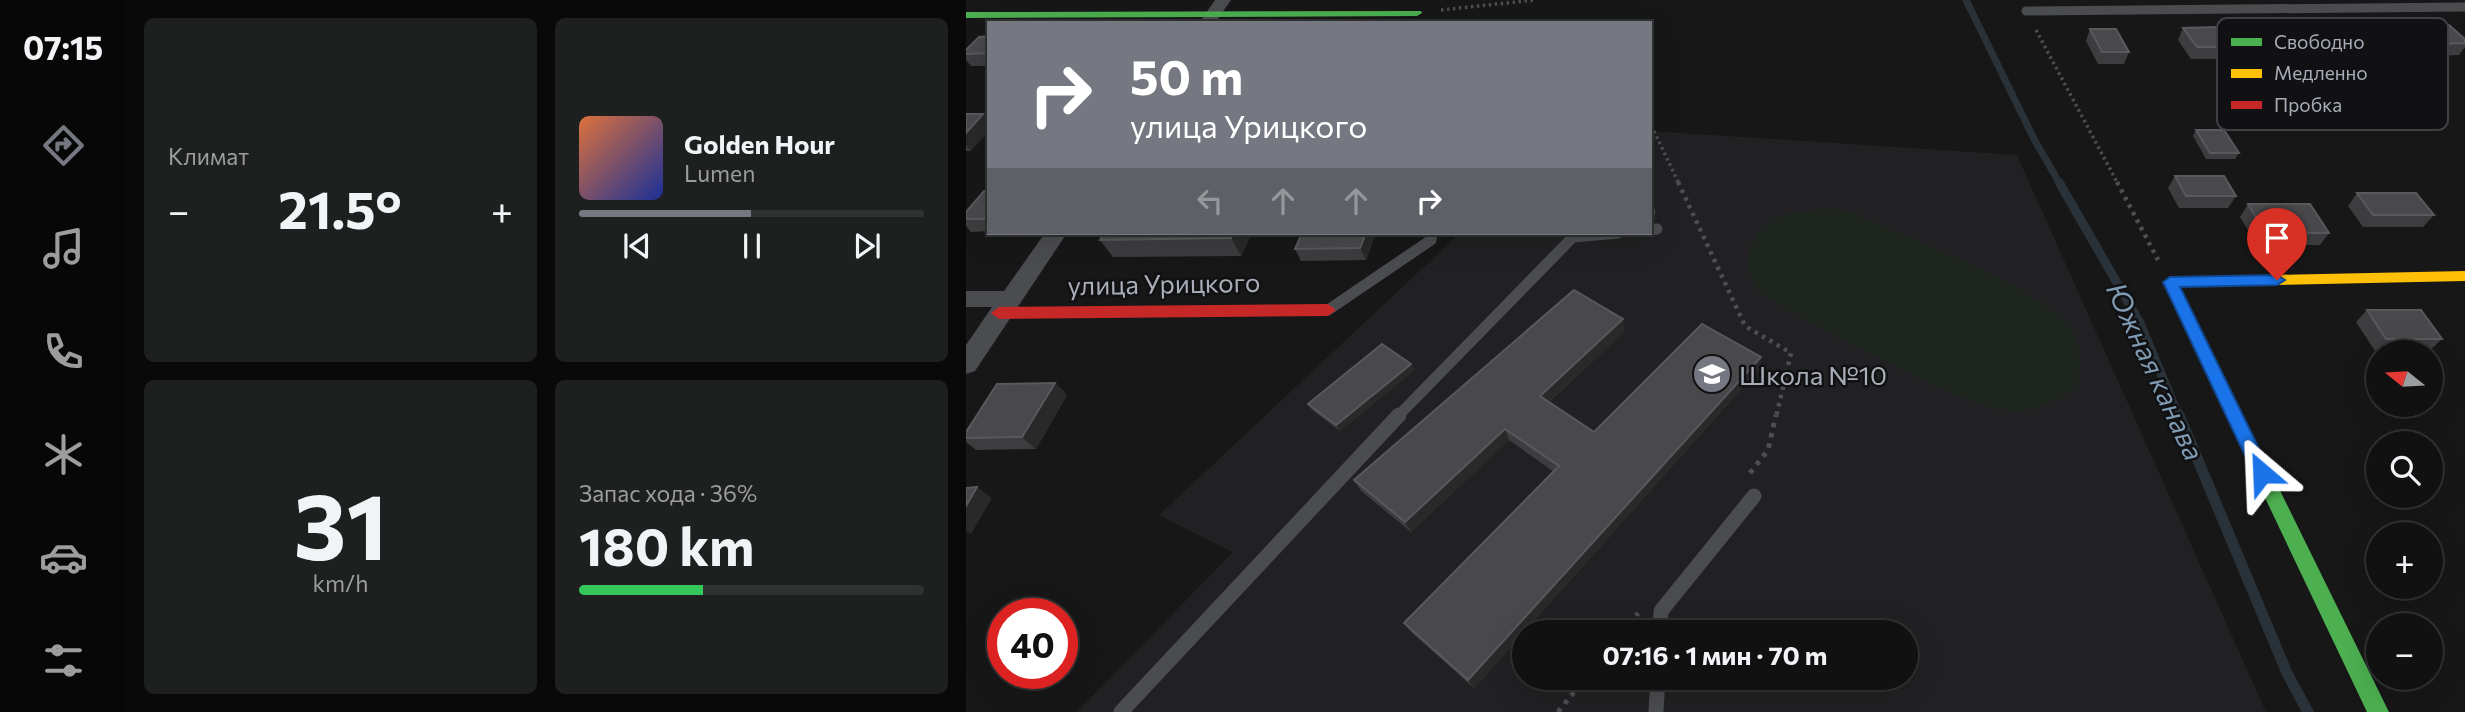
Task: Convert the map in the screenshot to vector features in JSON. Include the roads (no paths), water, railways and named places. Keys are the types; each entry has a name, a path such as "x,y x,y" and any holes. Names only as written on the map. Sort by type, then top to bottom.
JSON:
{"street":[{"path":"1209,20 1223,0"},
{"path":"966,15 1176,12 1209,20 1417,13"},
{"path":"966,363 1055,235"},
{"path":"2378,712 2170,282 2465,276"},
{"name":"улица Урицкого","path":"966,299 1004,306 1328,310"}],"lane":[{"path":"2026,11 2465,7"},
{"path":"1328,310 1431,240 1432,235"},
{"path":"1121,712 1339,476 1573,237 1596,235"},
{"path":"1661,620 1661,611 1754,496"},
{"path":"1656,712 1657,690"}],"waterway":[{"name":"Южная канава","path":"1966,0 2034,139 2060,184"},
{"name":"Южная канава","path":"2059,182 2140,323 2179,417"},
{"name":"Южная канава","path":"2179,415 2287,673 2308,712"}],"place":[{"name":"Школа №10","path":"1712,374"}]}
